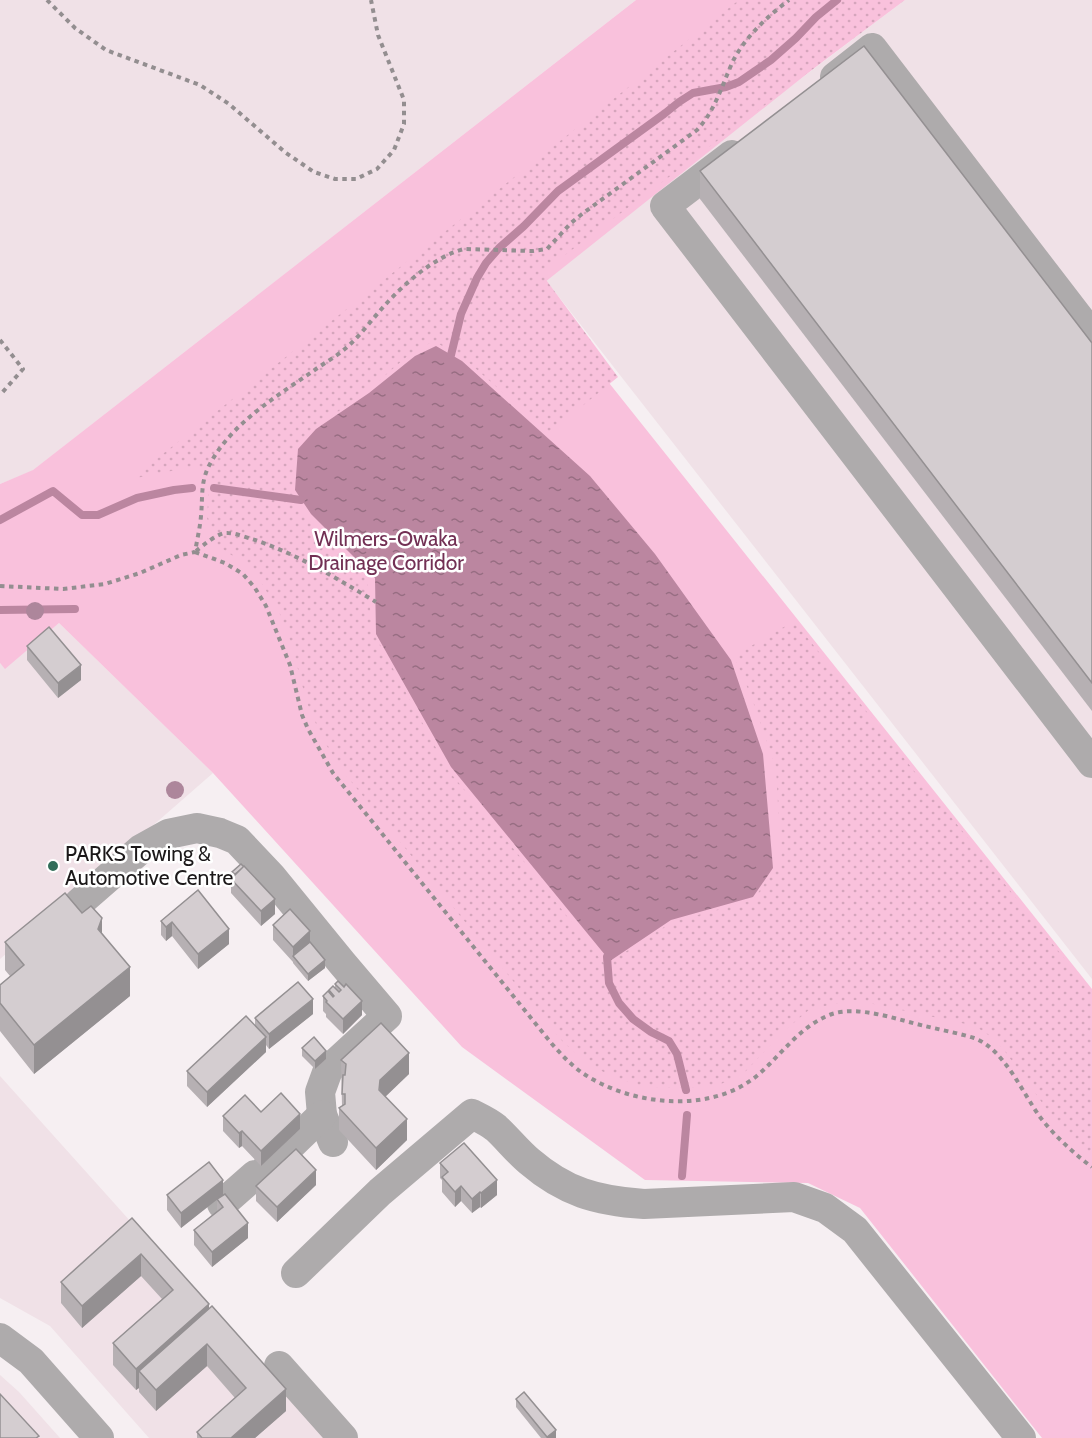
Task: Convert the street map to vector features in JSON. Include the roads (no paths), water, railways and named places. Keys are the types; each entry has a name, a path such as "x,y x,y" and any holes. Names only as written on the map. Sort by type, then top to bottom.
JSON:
{"street":[{"path":"816,91 872,48 1090,330"},
{"path":"750,142 665,206 1092,763"},
{"path":"78,903 141,849 168,834 196,828 220,833 237,840 271,876 387,1016 328,1070 320,1092 327,1128 258,1177 255,1175 222,1204"},
{"path":"296,1274 380,1192 472,1113 495,1127 545,1174 587,1196 644,1204 794,1197 825,1208 855,1230 1021,1438"},
{"path":"0,1338 31,1361 99,1438"},
{"path":"279,1366 343,1438"}],"water":[{"path":"436,346 462,361 590,476 655,554 731,660 763,754 773,868 753,897 671,920 610,961 451,767 376,634 375,578 311,514 295,490 298,449 316,429 369,393 415,356"}],"waterway":[{"path":"451,355 461,314 486,263 558,191 693,93 726,87 739,82 771,60 837,0"},
{"path":"0,520 53,491 82,515 98,515 137,498 192,488"},
{"path":"214,488 301,500"},
{"path":"0,610 75,609"},
{"path":"607,957 609,983 619,1003 633,1019 669,1041 677,1054 686,1090"},
{"path":"682,1176 687,1115"}],"place":[{"name":"PARKS Towing & Automotive Centre","path":"53,866"}],"park label":[{"name":"Wilmers-Owaka Drainage Corridor","path":"386,551"}]}
